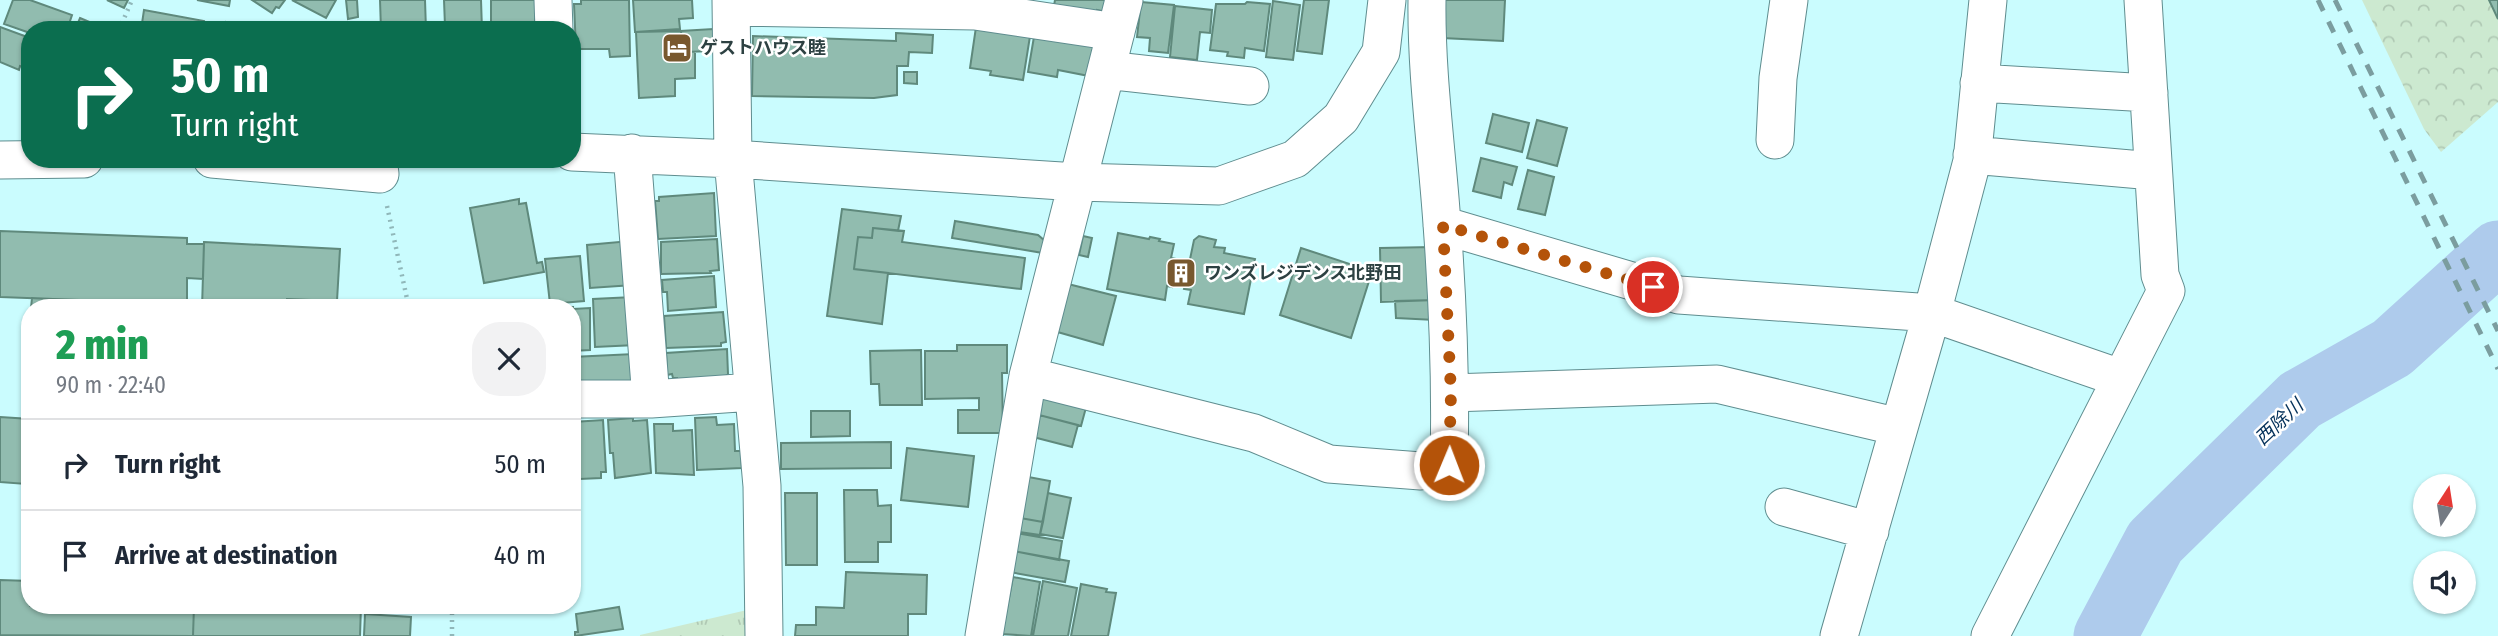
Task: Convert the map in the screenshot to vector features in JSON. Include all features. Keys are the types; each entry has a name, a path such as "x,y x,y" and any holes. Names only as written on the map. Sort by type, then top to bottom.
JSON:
{"street":[{"path":"553,0 554,21"},
{"path":"581,152 733,159 1077,182 1219,186 1295,159 1341,118 1381,52 1387,0"},
{"path":"1028,376 1254,433 1329,464 1421,471 1449,465 1451,393 1443,225 1427,34 1427,0"},
{"path":"1775,140 1778,78 1789,0"},
{"path":"1839,636 1932,313 1972,155 1988,0"},
{"path":"1990,636 2166,291 2160,275 2143,0"},
{"path":"764,636 762,486 733,159 732,4 1120,16 1028,376 984,636"},
{"path":"1106,70 1250,86"},
{"path":"1979,83 2149,93"},
{"path":"632,153 651,399"},
{"path":"1972,155 2153,171"},
{"path":"0,160 21,160"},
{"path":"313,168 380,174 379,168"},
{"path":"1443,225 1679,295 1932,313 2120,378"},
{"path":"1451,393 1717,384 1899,427"},
{"path":"581,399 651,399 753,392"},
{"path":"1784,507 1870,531"}],"path":[{"path":"123,21 132,0"},
{"path":"387,203 407,299"},
{"path":"452,614 452,636"}],"green space":[{"path":"2362,0 2498,0 2498,102 2441,152 2424,129"},
{"path":"747,610 747,636 640,636 640,635"}],"building":[{"path":"13,0 30,0 72,15 70,21 21,21 21,30 4,24"},
{"path":"107,0 128,0 124,8"},
{"path":"197,0 230,0 229,6"},
{"path":"252,0 285,0 272,13"},
{"path":"292,0 336,0 326,18"},
{"path":"346,0 357,0 358,17 348,19"},
{"path":"380,0 425,0 426,21 381,21"},
{"path":"444,0 481,0 482,21 445,21"},
{"path":"491,0 535,0 535,21 491,21"},
{"path":"581,0 629,0 630,56 610,57 609,49 581,49 581,21 575,21 574,4 581,4"},
{"path":"633,0 692,0 693,18 679,19 680,29 635,32"},
{"path":"1055,0 1109,0 1106,12 1097,10 1095,19 1053,11"},
{"path":"1304,0 1329,0 1322,54 1297,51"},
{"path":"1444,0 1505,0 1503,41 1442,38"},
{"path":"2489,0 2498,0 2498,19"},
{"path":"1273,1 1300,5 1293,60 1266,57"},
{"path":"1141,2 1174,5 1168,53 1149,51 1150,38 1137,37"},
{"path":"1216,4 1270,4 1264,51 1245,48 1244,58 1227,56 1228,52 1210,50"},
{"path":"1175,6 1212,10 1210,33 1200,32 1197,60 1170,57"},
{"path":"144,10 204,21 142,21"},
{"path":"1036,25 1100,36 1094,77 1058,70 1057,77 1028,72"},
{"path":"0,27 21,35 21,66 19,70 0,62"},
{"path":"976,27 1031,30 1023,80 990,75 991,71 970,68"},
{"path":"713,29 714,51 683,52 681,31"},
{"path":"681,31 683,52 695,52 695,78 675,79 675,96 639,98 636,32"},
{"path":"896,33 933,35 932,53 909,52 908,66 897,66 897,95 874,98 752,96 753,36 896,41"},
{"path":"904,72 917,72 917,84 904,83"},
{"path":"1493,114 1529,123 1522,152 1486,143"},
{"path":"1537,120 1567,128 1557,166 1527,158"},
{"path":"1481,158 1517,167 1512,185 1504,182 1501,198 1473,191"},
{"path":"1528,170 1554,177 1545,215 1518,209"},
{"path":"714,193 716,236 658,239 655,201 659,201 659,197"},
{"path":"519,199 519,204 526,203 537,263 542,262 544,272 484,283 470,208"},
{"path":"842,209 901,216 898,231 873,228 872,238 858,237 854,269 888,273 882,324 827,316"},
{"path":"955,221 1038,235 1045,241 1043,253 952,238"},
{"path":"873,228 904,231 902,242 1025,258 1021,289 854,269 858,237 872,238"},
{"path":"0,231 187,238 187,244 204,244 203,279 187,278 187,299 0,297"},
{"name":"ワンズレジデンス北野田","path":"1118,233 1149,239 1150,237 1174,244 1171,258 1189,264 1194,240 1199,236 1216,240 1214,247 1225,248 1224,253 1255,259 1244,314 1188,304 1191,290 1184,289 1185,285 1173,282 1172,287 1167,286 1165,300 1107,289"},
{"path":"1083,236 1092,238 1088,257 1079,255"},
{"path":"717,239 719,270 710,271 711,273 661,274 661,242"},
{"path":"630,241 633,285 590,288 587,245"},
{"path":"204,242 340,249 337,299 202,299"},
{"path":"1433,247 1435,300 1381,302 1380,248"},
{"path":"1301,248 1362,268 1358,277 1369,281 1351,338 1280,315"},
{"path":"580,256 584,301 549,299 545,259"},
{"path":"714,276 716,307 668,311 667,292 663,292 662,280"},
{"path":"1068,284 1116,296 1103,345 1054,331"},
{"path":"633,297 636,345 595,347 593,299"},
{"path":"1435,300 1435,320 1396,318 1395,301"},
{"path":"590,308 590,350 581,350 581,309"},
{"path":"723,312 726,342 721,343 721,346 666,348 664,316"},
{"path":"957,345 1007,345 1007,373 1002,373 1003,433 958,433 958,410 979,410 979,398 925,399 925,351 957,351"},
{"path":"727,349 728,374 721,380 677,383 677,378 673,378 672,374 667,375 666,353"},
{"path":"921,350 922,405 880,405 879,384 871,384 870,351"},
{"path":"634,354 636,375 631,381 581,384 581,357"},
{"path":"1042,388 1088,400 1081,426 1039,415"},
{"path":"811,411 850,411 850,436 811,437"},
{"path":"1039,415 1078,425 1072,447 1033,437"},
{"path":"0,417 21,418 21,484 0,482"},
{"path":"716,417 717,425 734,424 735,451 741,451 742,468 697,470 695,418"},
{"path":"633,418 633,421 647,420 651,473 615,478 608,420"},
{"path":"603,420 606,472 601,472 601,478 581,479 581,421"},
{"path":"654,424 673,424 673,431 692,430 694,475 656,473"},
{"path":"891,442 891,468 781,469 781,443"},
{"path":"907,448 974,456 968,507 901,500"},
{"path":"1023,476 1050,481 1043,522 1015,517"},
{"path":"844,490 877,490 878,506 891,505 891,542 878,542 878,562 845,562"},
{"path":"785,493 817,493 817,565 786,565"},
{"path":"1048,493 1071,498 1063,538 1040,534"},
{"path":"1015,517 1043,522 1040,535 1013,531"},
{"path":"1011,532 1062,541 1059,560 1008,550"},
{"path":"1008,550 1069,561 1065,582 1004,571"},
{"path":"846,572 927,575 926,614 908,614 908,636 795,636 796,625 816,625 816,607 844,608"},
{"path":"1013,577 1040,582 1031,636 1002,634"},
{"path":"0,580 21,581 21,614 194,614 193,636 0,635"},
{"path":"1043,581 1077,588 1068,636 1033,636"},
{"path":"1081,584 1116,593 1108,636 1071,636"},
{"path":"619,607 623,629 575,636 575,632 578,632 576,614"},
{"path":"194,614 361,614 360,636 193,636"},
{"path":"365,614 411,617 410,636 364,636"}],"waterway":[{"name":"西除川","path":"2105,636 2155,542 2300,400 2392,348 2498,252"}],"railway":[{"path":"2318,0 2498,369"},
{"path":"2335,0 2498,331"}],"place":[{"name":"ゲストハウス睦","path":"677,48"},
{"name":"ワンズレジデンス北野田","path":"1181,273"}],"route":[{"path":"1449,465 1451,393 1443,225 1653,287"}]}
